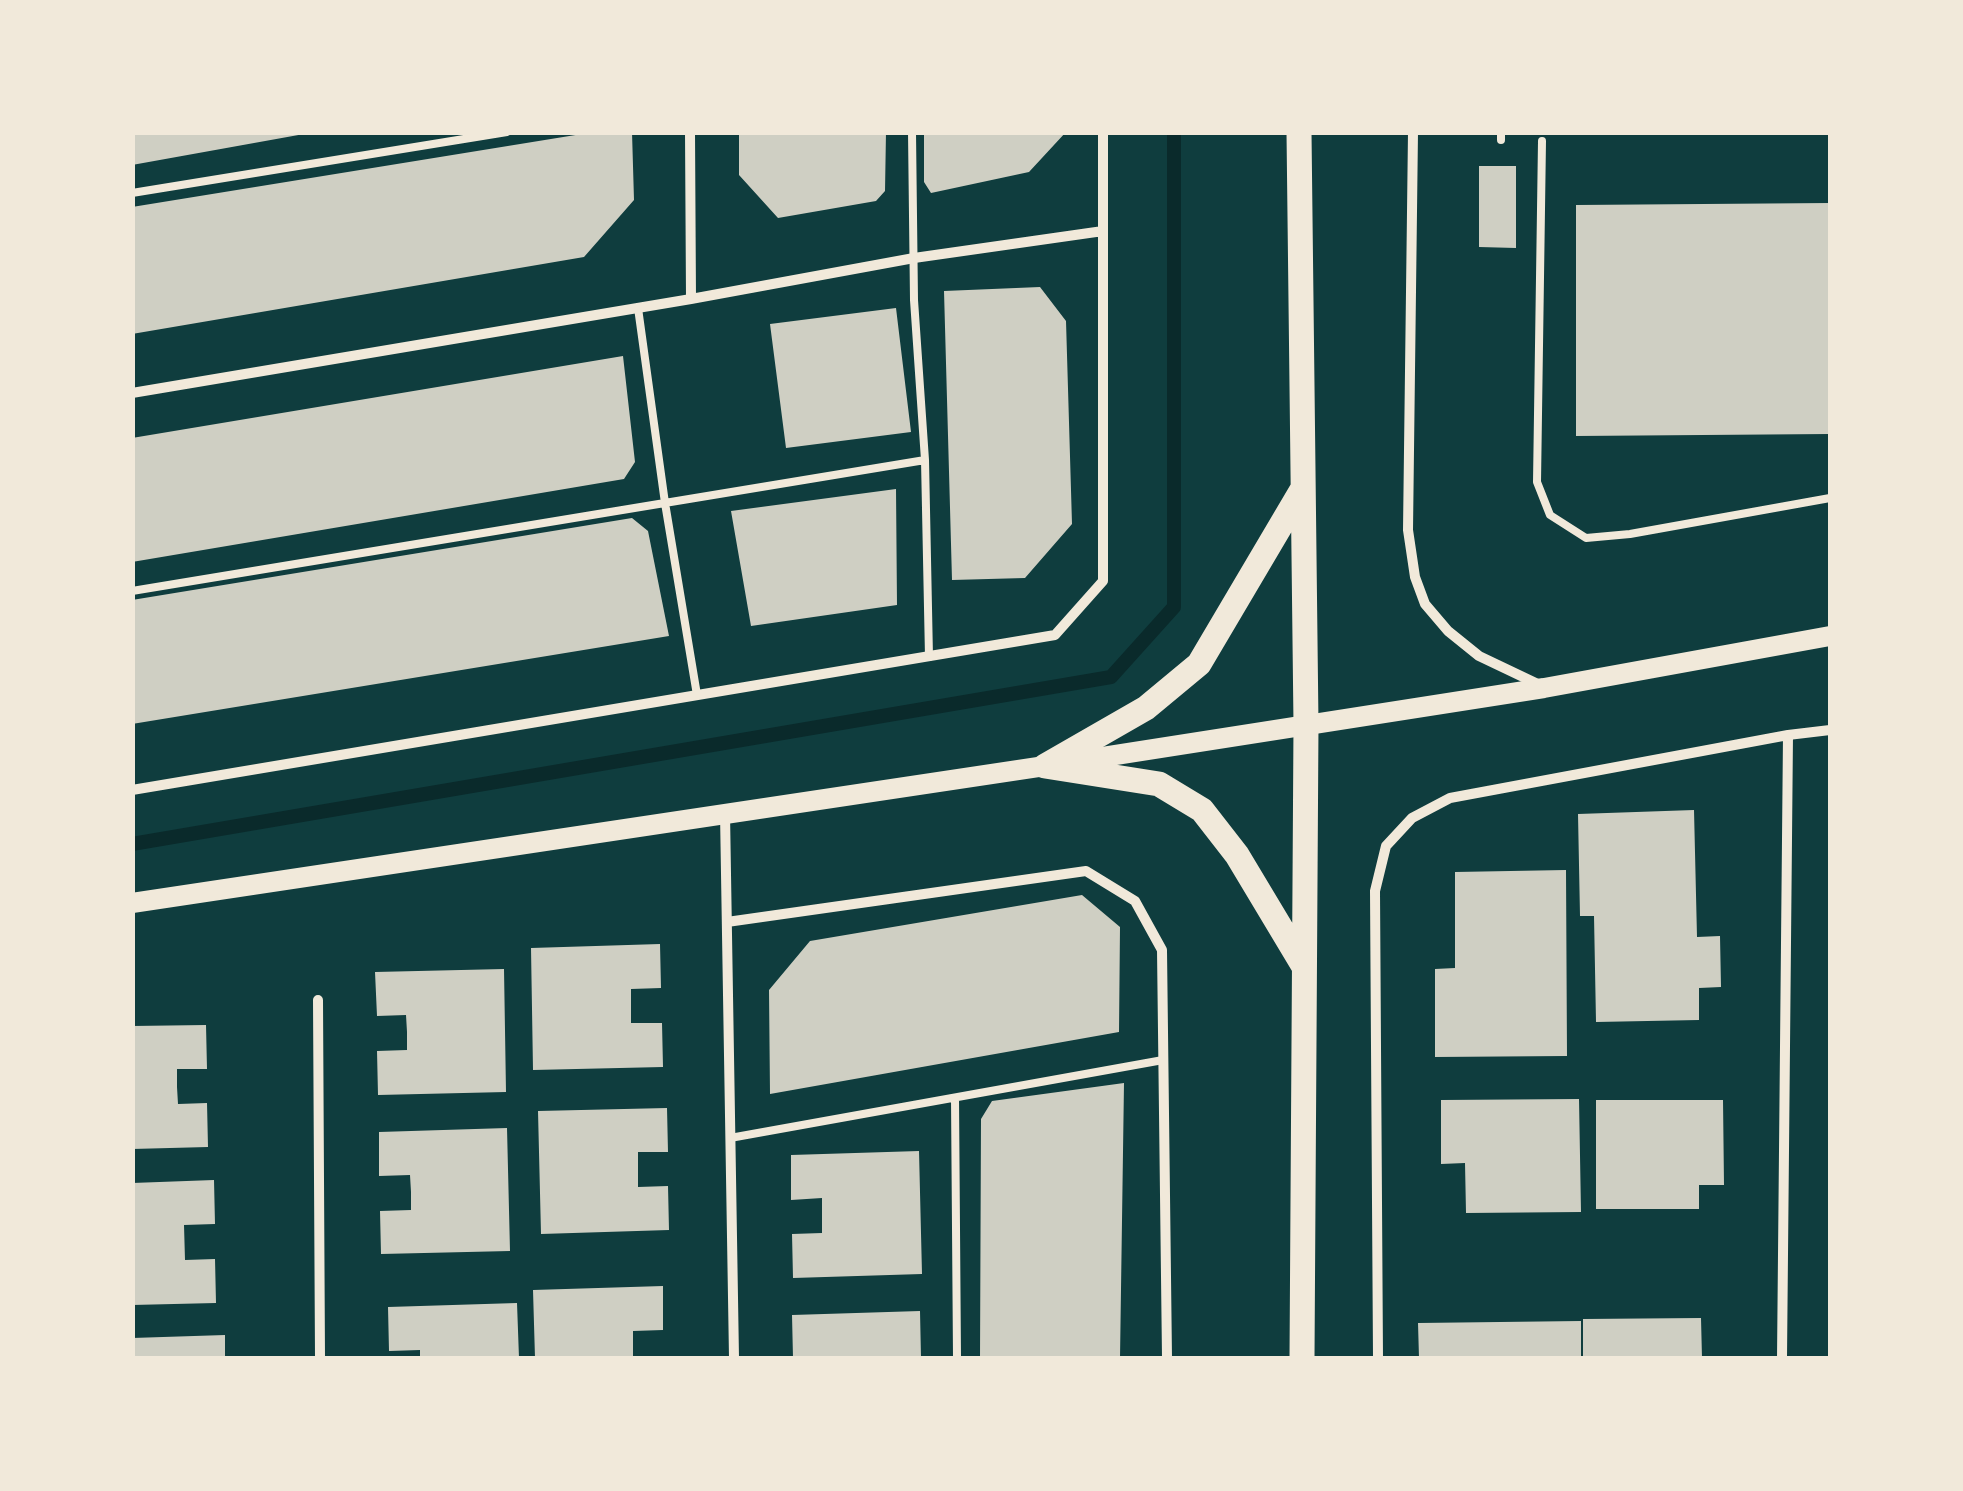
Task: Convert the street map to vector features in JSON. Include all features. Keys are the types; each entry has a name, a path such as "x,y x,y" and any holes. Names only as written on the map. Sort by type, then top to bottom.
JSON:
{"main road":[{"path":"1300,132 1306,724 1302,1358"},
{"path":"1045,766 1146,708 1199,664 1304,486"},
{"path":"132,903 1544,688 1830,636"},
{"path":"1045,766 1158,784 1202,810 1237,855 1303,966"}],"street":[{"path":"690,132 691,299"},
{"path":"132,790 1055,635 1103,581 1104,132"},
{"path":"1413,132 1408,530 1415,577 1424,604 1448,631 1479,656 1544,688"},
{"path":"132,393 914,258 1103,231"},
{"path":"1378,1358 1375,891 1386,846 1412,818 1450,798 1830,730"},
{"path":"1782,1358 1788,735"},
{"path":"726,812 734,1358"},
{"path":"727,922 1086,871 1136,901 1162,950 1167,1358"},
{"path":"318,1000 320,1358"}],"lane":[{"path":"132,194 507,132"},
{"path":"912,132 914,300 925,460 929,656"},
{"path":"1542,141 1537,482 1550,514 1586,538 1630,534 1830,498"},
{"path":"638,308 696,695"},
{"path":"132,591 925,460"},
{"path":"730,1138 1163,1060"},
{"path":"955,1098 957,1358"}],"building":[{"path":"132,132 304,132 304,134 132,165"},
{"path":"594,132 632,132 634,200 584,257 132,334 132,207"},
{"path":"739,132 886,132 885,191 876,201 778,218 739,175"},
{"path":"924,132 1066,132 1029,172 931,193 924,182"},
{"path":"1479,166 1516,166 1516,248 1479,247"},
{"path":"1830,203 1830,434 1576,436 1576,205"},
{"path":"1040,287 1066,321 1072,524 1025,578 952,580 944,291"},
{"path":"896,308 911,432 786,448 770,324"},
{"path":"623,356 635,462 624,479 132,562 132,438"},
{"path":"896,489 897,605 751,626 731,511"},
{"path":"632,518 648,531 669,636 132,724 132,600"},
{"path":"1694,810 1697,937 1720,936 1721,987 1699,988 1699,1020 1596,1022 1594,916 1580,916 1578,814"},
{"path":"1566,870 1567,1056 1435,1057 1435,969 1455,968 1455,872"},
{"path":"1082,895 1120,927 1119,1032 770,1094 769,990 810,941"},
{"path":"660,944 661,988 631,989 631,1023 662,1023 663,1067 533,1070 531,948"},
{"path":"504,969 506,1092 378,1095 377,1051 407,1050 407,1032 406,1015 377,1016 375,972"},
{"path":"206,1025 207,1069 177,1069 177,1087 178,1104 207,1103 208,1147 132,1149 132,1026"},
{"path":"1124,1083 1120,1358 980,1358 981,1119 992,1101"},
{"path":"1579,1099 1581,1212 1466,1213 1465,1163 1441,1164 1441,1100"},
{"path":"1596,1100 1723,1100 1724,1185 1699,1185 1699,1209 1596,1209"},
{"path":"667,1108 668,1152 638,1152 638,1187 668,1186 669,1230 541,1234 538,1111"},
{"path":"507,1128 510,1251 381,1254 380,1211 411,1210 411,1192 410,1175 379,1176 379,1132"},
{"path":"919,1151 922,1274 793,1278 792,1234 822,1233 822,1198 791,1200 791,1155"},
{"path":"214,1180 215,1224 184,1225 185,1260 215,1259 216,1303 132,1305 132,1183"},
{"path":"663,1286 663,1330 633,1331 633,1358 535,1358 533,1290"},
{"path":"517,1303 519,1358 420,1358 420,1350 389,1351 388,1307"},
{"path":"920,1311 921,1358 793,1358 792,1315"},
{"path":"1701,1318 1702,1358 1583,1358 1583,1319"},
{"path":"1581,1321 1581,1358 1419,1358 1418,1323"},
{"path":"225,1335 225,1358 132,1358 132,1338"}],"waterway":[{"path":"132,844 1111,677 1174,607 1174,132"}]}
